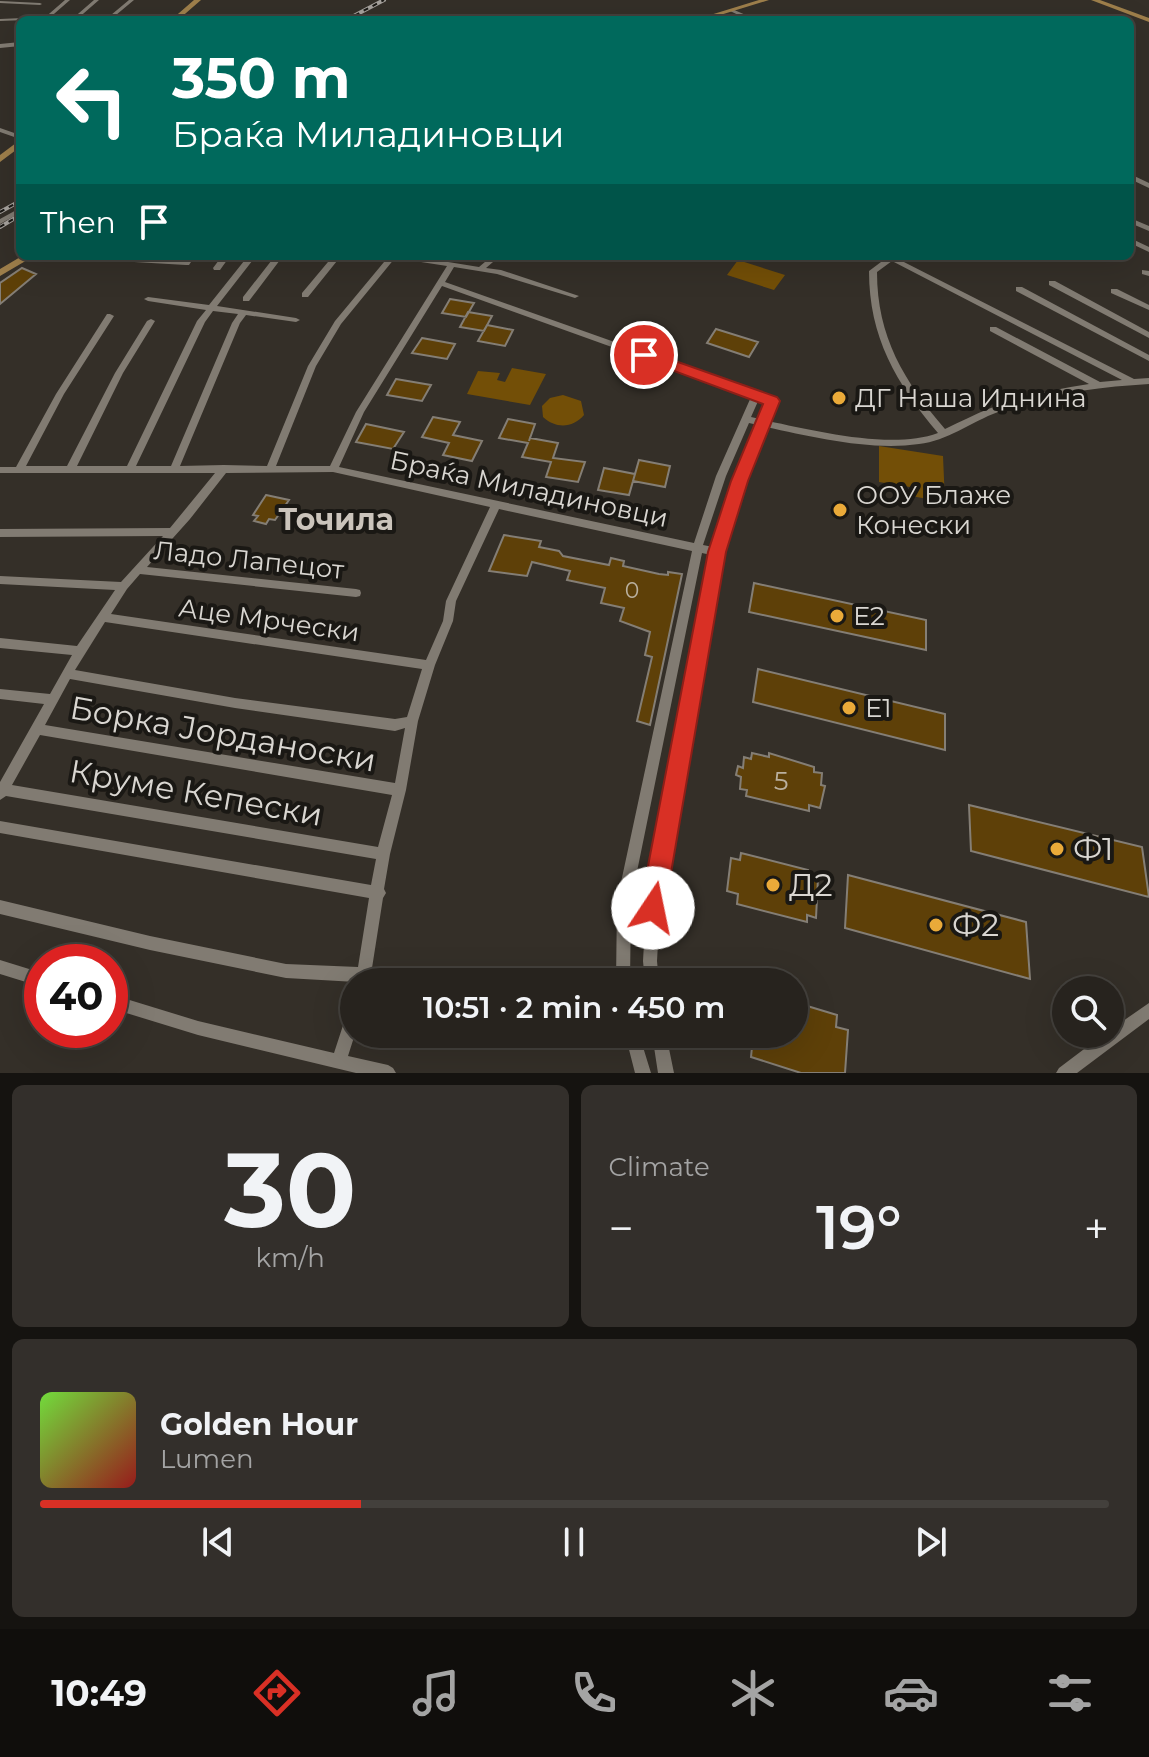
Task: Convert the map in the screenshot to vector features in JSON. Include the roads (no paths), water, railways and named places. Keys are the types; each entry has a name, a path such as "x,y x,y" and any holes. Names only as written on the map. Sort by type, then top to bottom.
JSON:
{"main road":[{"path":"179,16 198,0"},
{"path":"711,16 766,0"},
{"path":"1094,0 1149,20"},
{"path":"0,159 16,144"},
{"path":"0,273 22,260"}],"street":[{"path":"49,16 68,0"},
{"path":"78,16 97,0"},
{"path":"112,16 132,0"},
{"path":"0,2 40,4"},
{"path":"732,10 745,16"},
{"path":"134,260 186,263 188,260"},
{"path":"217,268 223,260"},
{"path":"130,469 201,321 249,260"},
{"path":"246,299 276,260"},
{"path":"305,295 334,260"},
{"path":"270,469 312,366 338,323 392,260"},
{"path":"417,260 498,272 575,296"},
{"path":"479,270 491,260"},
{"path":"889,260 873,271 871,292 880,333 922,409 944,434"},
{"path":"899,260 1133,381"},
{"path":"333,469 360,412 451,266"},
{"path":"441,283 772,401 739,481 717,552 653,908 651,968"},
{"path":"1052,283 1149,335"},
{"path":"1019,289 1149,358"},
{"path":"1114,291 1149,308"},
{"path":"148,299 296,320"},
{"path":"175,468 236,323 244,312"},
{"path":"19,470 60,394 110,316"},
{"path":"70,470 119,373 151,321"},
{"path":"993,329 1098,384"},
{"path":"745,419 886,441 919,441 944,434 996,409 1098,384 1149,381"},
{"path":"623,968 624,901 698,546 710,505 756,396"},
{"path":"1,791 80,651 123,586 224,468"},
{"name":"Браќа Миладиновци","path":"0,470 333,469 717,552"},
{"path":"366,968 383,854 400,790 412,721 429,665 448,621 451,601 496,504"},
{"path":"0,533 172,532"},
{"name":"Ладо Лапецот","path":"138,570 356,593"},
{"path":"0,580 123,586"},
{"name":"Аце Мрчески","path":"102,617 429,665"},
{"path":"0,643 80,651"},
{"path":"69,674 235,703 395,725 412,721"},
{"name":"Борка Јорданоски","path":"0,694 52,700"},
{"name":"Борка Јорданоски","path":"38,729 400,790"},
{"name":"Круме Кепески","path":"1,791 383,854"},
{"path":"0,827 379,893"},
{"path":"0,907 286,971 340,976"},
{"path":"0,967 24,974"},
{"path":"128,1007 198,1028 388,1073"},
{"path":"1064,1073 1149,1010"},
{"path":"339,1061 343,1048"},
{"path":"636,1048 643,1073"},
{"path":"662,1048 666,1073"}],"railway":[{"path":"354,16 384,0"},
{"path":"0,212 16,203"},
{"path":"0,227 16,217"}],"place":[{"name":"ДГ Наша Иднина","path":"839,398"},
{"name":"ООУ Блаже Конески","path":"840,510"},
{"name":"Е2","path":"837,616"},
{"name":"Е1","path":"849,708"},
{"name":"Ф1","path":"1057,849"},
{"name":"Д2","path":"773,885"},
{"name":"Ф2","path":"936,925"}],"district":[{"name":"Точила","path":"336,520"}]}
